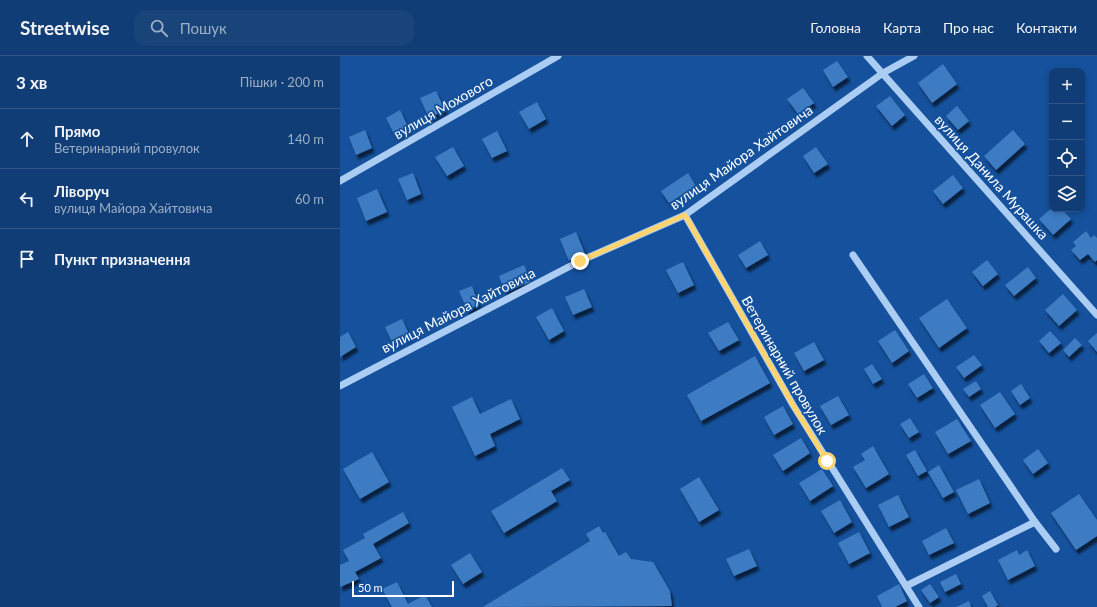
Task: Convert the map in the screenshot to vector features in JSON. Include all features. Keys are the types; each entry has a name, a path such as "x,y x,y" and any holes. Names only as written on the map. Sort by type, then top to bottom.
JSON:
{"street":[{"name":"вулиця Мохового","path":"340,181 558,56"},
{"name":"вулиця Данила Мурашка","path":"867,56 1097,315"},
{"name":"вулиця Майора Хайтовича","path":"340,386 580,261 685,215 882,73 914,56"},
{"name":"Ветеринарний провулок","path":"685,215 793,405 919,607"},
{"path":"853,255 1035,522 1056,549"},
{"path":"906,586 1035,522"}],"building":[{"path":"837,61 848,77 833,87 823,70"},
{"path":"943,64 957,84 932,103 918,83"},
{"path":"803,88 814,103 798,114 787,99"},
{"path":"436,91 445,110 429,118 420,98"},
{"path":"890,96 905,115 892,126 876,106"},
{"path":"537,102 546,119 529,129 519,112"},
{"path":"957,106 969,121 958,130 946,116"},
{"path":"400,110 409,129 395,136 386,118"},
{"path":"365,130 372,148 356,155 349,137"},
{"path":"1013,130 1025,144 996,170 984,156"},
{"path":"497,131 507,151 492,158 482,139"},
{"path":"453,147 464,166 447,176 435,157"},
{"path":"816,147 828,164 814,173 803,156"},
{"path":"413,173 421,194 407,200 398,179"},
{"path":"688,173 696,186 669,203 661,191"},
{"path":"953,175 963,188 943,204 933,191"},
{"path":"377,189 387,212 366,221 357,198"},
{"path":"1049,211 1049,212 1065,212 1071,219 1053,235 1039,219"},
{"path":"1086,231 1091,238 1094,235 1097,238 1097,260 1095,262 1088,254 1080,260 1071,250 1076,246 1073,242"},
{"path":"576,232 585,254 569,261 560,239"},
{"path":"760,241 768,255 746,268 738,255"},
{"path":"987,260 998,274 983,286 972,272"},
{"path":"683,262 694,285 678,293 666,270"},
{"path":"524,265 531,282 505,292 499,276"},
{"path":"1028,267 1036,278 1014,296 1005,285"},
{"path":"472,286 479,305 467,310 459,291"},
{"path":"584,289 592,307 573,315 565,297"},
{"path":"1063,294 1077,310 1059,326 1045,310"},
{"path":"947,299 967,328 939,348 919,318"},
{"path":"552,308 564,331 549,340 536,317"},
{"path":"402,319 410,336 393,344 385,327"},
{"path":"728,322 739,340 719,351 708,333"},
{"path":"895,330 909,351 892,363 878,341"},
{"path":"1050,331 1061,343 1049,353 1039,341"},
{"path":"348,332 356,347 340,357 340,337"},
{"path":"1097,333 1097,352 1088,341"},
{"path":"1075,338 1082,345 1069,357 1063,350"},
{"path":"814,342 824,360 804,371 794,353"},
{"path":"974,355 982,365 964,378 956,367"},
{"path":"755,356 770,383 701,421 687,395"},
{"path":"872,364 882,379 873,384 864,369"},
{"path":"924,374 933,388 917,398 908,384"},
{"path":"976,381 981,389 969,397 963,389"},
{"path":"1021,384 1030,398 1020,405 1011,391"},
{"path":"1000,392 1015,414 995,428 980,405"},
{"path":"838,396 849,415 831,425 820,406"},
{"path":"472,397 480,414 511,399 520,419 490,434 495,446 475,456 452,407"},
{"path":"783,406 793,424 774,435 764,417"},
{"path":"910,418 919,432 909,438 900,424"},
{"path":"957,419 971,441 948,454 935,432"},
{"path":"801,438 810,453 783,471 773,455"},
{"path":"873,446 889,474 866,488 853,467 865,460 861,454"},
{"path":"1038,449 1048,463 1033,474 1023,460"},
{"path":"915,450 927,471 918,476 906,455"},
{"path":"372,452 389,482 360,499 343,469"},
{"path":"939,465 954,492 943,498 928,472"},
{"path":"562,468 570,480 551,491 557,501 504,533 491,511"},
{"path":"822,469 833,486 810,501 799,483"},
{"path":"699,477 719,510 699,522 680,489"},
{"path":"979,479 990,503 968,514 956,490"},
{"path":"1079,494 1097,520 1097,536 1076,550 1051,513"},
{"path":"898,495 909,517 889,527 878,505"},
{"path":"840,500 852,522 834,533 821,511"},
{"path":"403,512 409,523 373,544 381,558 355,572 359,579 340,587 340,565 349,561 343,550 365,538 363,534"},
{"path":"599,526 603,533 605,532 619,556 626,552 631,559 653,562 670,591 672,606 483,607 590,541 586,534"},
{"path":"946,528 954,543 929,555 922,541"},
{"path":"859,532 870,553 849,564 838,543"},
{"path":"749,549 757,566 734,576 726,559"},
{"path":"1017,550 1019,555 1027,550 1035,566 1008,580 998,560"},
{"path":"470,553 482,572 463,584 451,565"},
{"path":"956,574 961,584 945,592 940,582"},
{"path":"397,582 408,604 425,595 432,607 392,607 382,589"},
{"path":"899,584 907,601 895,607 882,607 877,596"},
{"path":"930,584 939,597 930,603 921,590"},
{"path":"990,591 998,605 995,607 988,607 982,596"},
{"path":"969,601 971,607 956,607"}],"route":[{"path":"580,261 685,215 793,405 827,461"}]}
